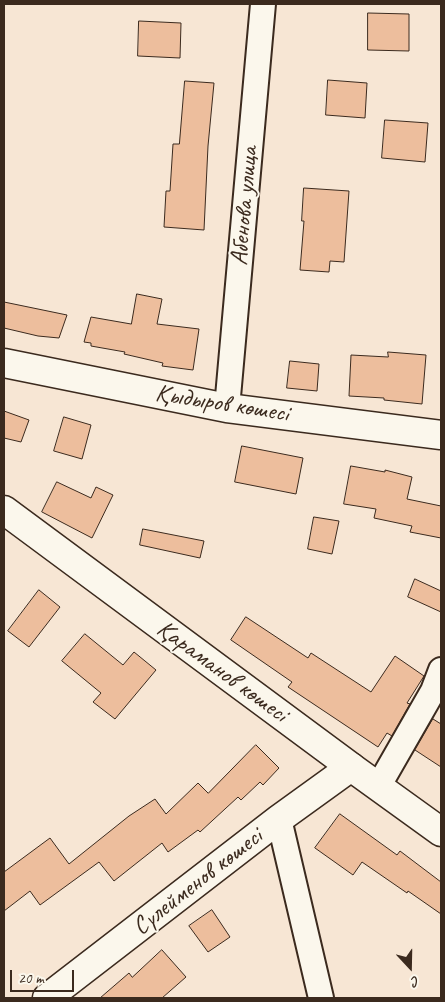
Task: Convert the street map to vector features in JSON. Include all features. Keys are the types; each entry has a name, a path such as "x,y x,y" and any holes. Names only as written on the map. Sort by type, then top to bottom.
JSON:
{"street":[{"name":"Абенова улица","path":"227,408 263,4"},
{"name":"Қыдыров көшесі","path":"4,363 227,408 441,435"},
{"name":"Қараманов көшесі","path":"4,510 441,832"},
{"path":"378,787 433,691 441,670"},
{"name":"Сүлейменов көшесі","path":"47,998 279,819 351,767"},
{"path":"279,819 321,998"}],"building":[{"path":"368,13 409,14 409,51 368,50"},
{"path":"139,21 181,23 180,58 138,56"},
{"path":"328,80 367,83 365,118 326,115"},
{"path":"185,81 214,83 208,146 204,230 164,227 166,191 170,191 173,144 179,144"},
{"path":"385,120 428,123 425,162 382,158"},
{"path":"304,188 349,191 344,262 330,261 329,272 300,270 304,221 302,221"},
{"path":"137,294 162,299 157,324 199,329 193,370 162,366 163,363 124,354 125,352 91,346 91,343 84,342 91,317 131,324"},
{"path":"4,302 67,315 59,338 38,336 4,328"},
{"path":"388,352 426,355 422,404 384,400 384,398 349,396 351,355 388,357"},
{"path":"290,361 319,364 317,391 287,388"},
{"path":"4,411 29,420 21,442 4,438"},
{"path":"64,417 91,425 82,459 54,451"},
{"path":"242,446 303,458 296,494 235,482"},
{"path":"351,466 385,472 385,470 412,477 407,499 441,506 441,538 410,532 412,526 374,518 376,509 344,504"},
{"path":"57,482 91,498 96,487 113,495 92,538 42,512"},
{"path":"314,517 339,521 332,554 308,549"},
{"path":"143,529 204,541 200,558 140,545"},
{"path":"415,579 441,591 441,612 408,597"},
{"path":"39,590 60,607 29,647 8,631"},
{"path":"246,617 308,658 311,653 371,692 395,656 424,676 407,703 410,704 392,736 387,733 378,747 288,687 292,682 231,640"},
{"path":"85,634 123,665 134,652 156,670 115,719 93,702 101,693 62,661"},
{"path":"433,719 441,724 441,767 415,750"},
{"path":"256,745 279,768 263,785 260,782 241,800 238,797 200,832 198,830 168,852 162,843 114,881 99,862 40,905 30,891 4,911 4,872 50,838 69,864 129,816 155,799 166,814 198,783 208,793"},
{"path":"340,814 397,855 400,851 441,882 441,914 362,862 353,875 315,848"},
{"path":"212,910 230,937 208,952 189,926"},
{"path":"162,950 186,977 162,998 100,998 129,973 132,977"}]}
